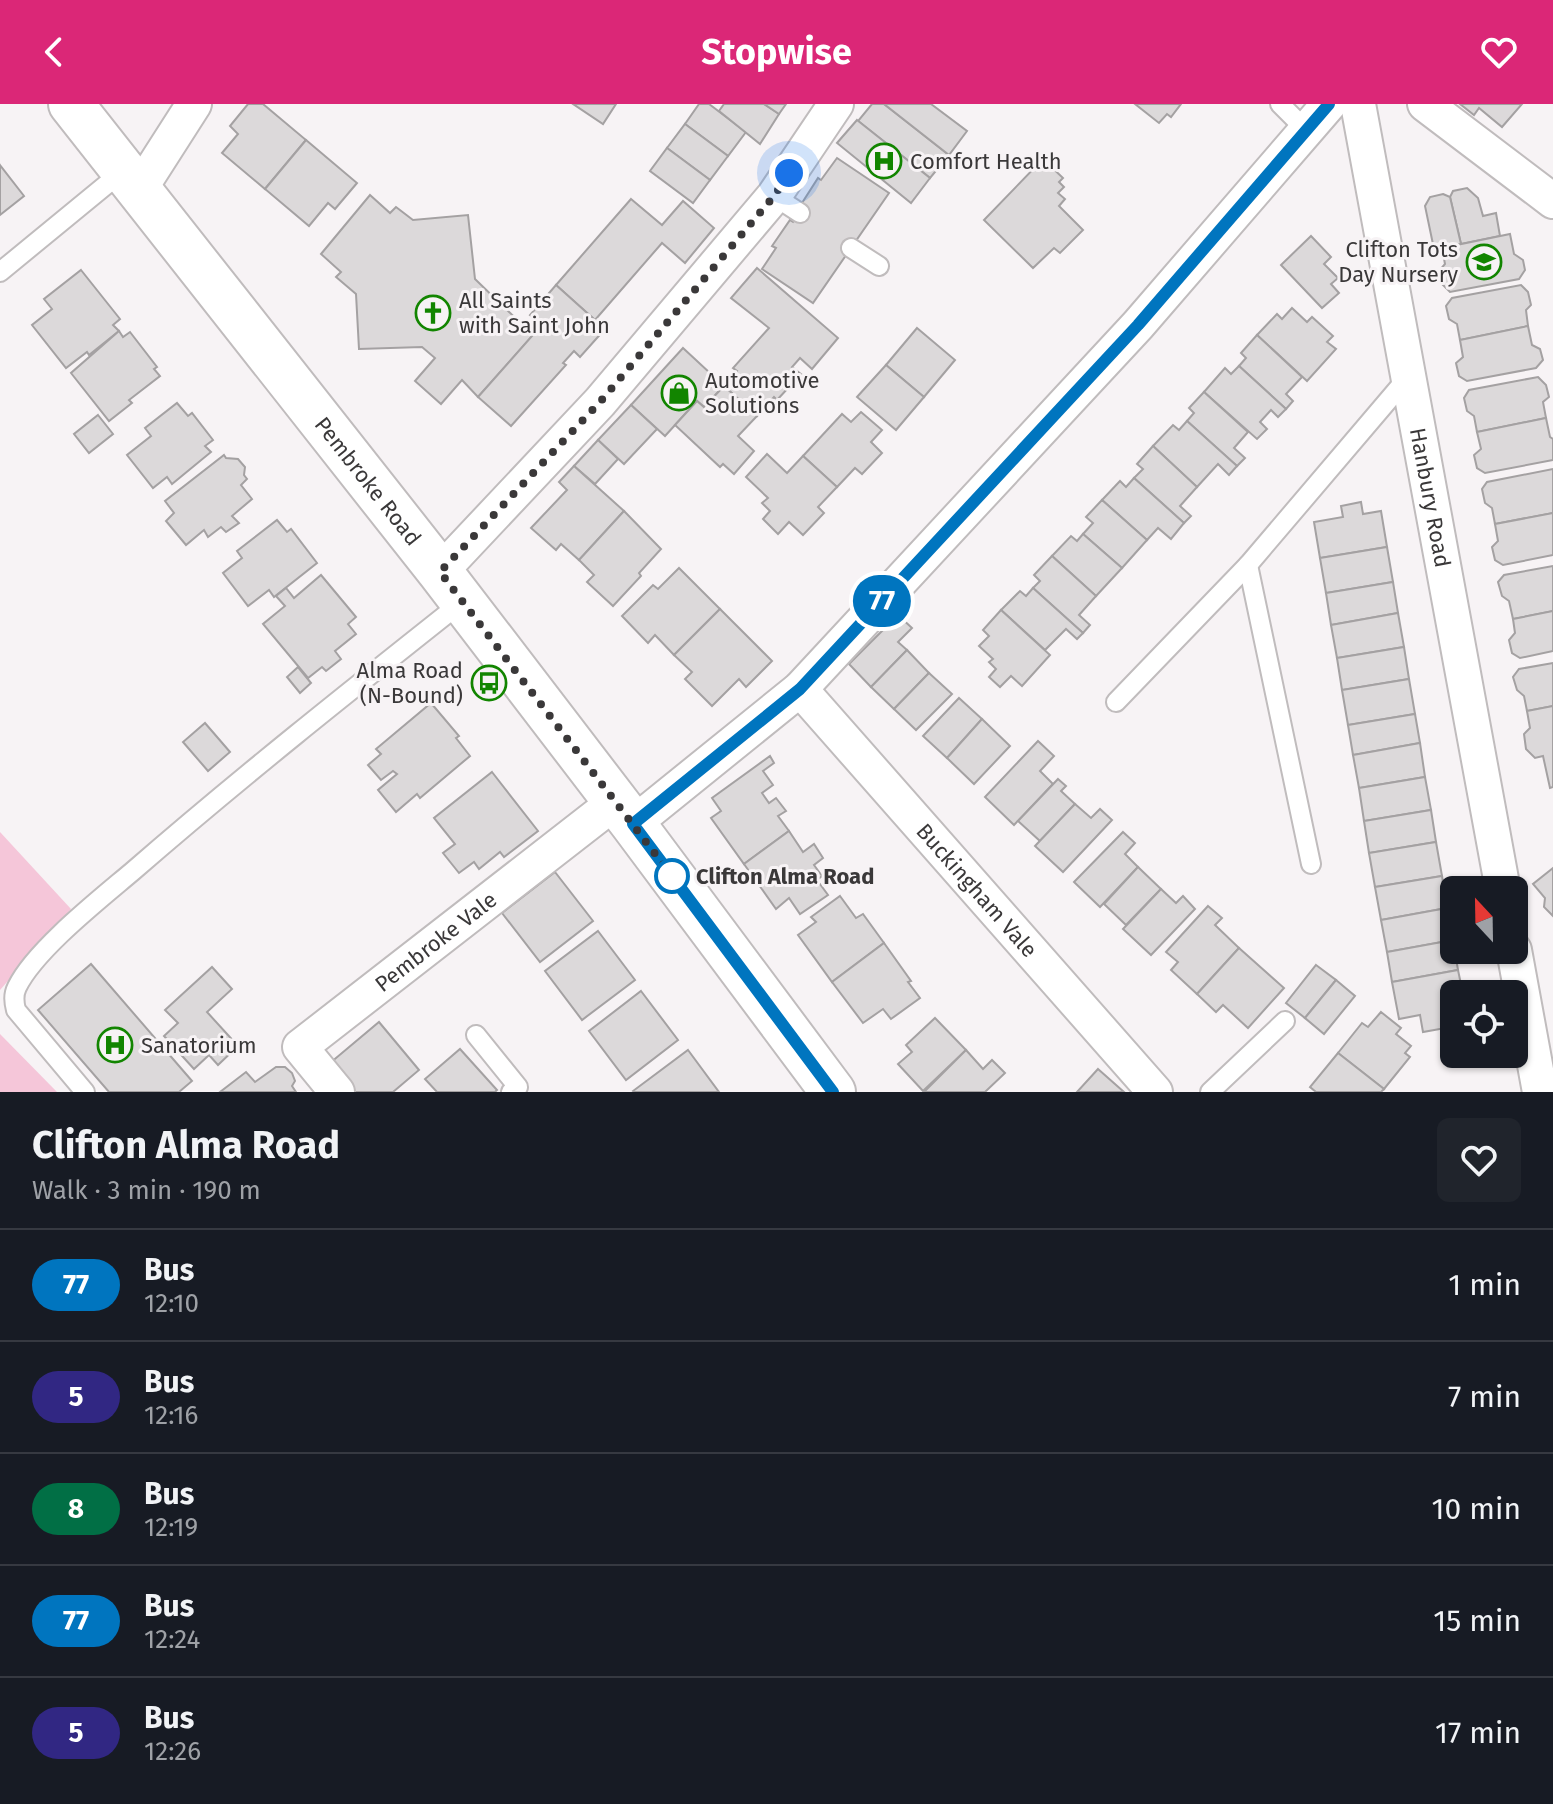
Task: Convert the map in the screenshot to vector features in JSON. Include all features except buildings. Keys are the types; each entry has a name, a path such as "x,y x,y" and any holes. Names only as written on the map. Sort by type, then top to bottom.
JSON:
{"main road":[{"name":"Pembroke Road","path":"71,104 451,587 833,1092"}],"street":[{"path":"131,180 194,104"},
{"path":"451,587 600,402 787,205 836,104"},
{"path":"624,813 800,689 1138,325 1329,104"},
{"name":"Hanbury Road","path":"1358,104 1500,876"},
{"path":"1425,104 1553,201"},
{"name":"Buckingham Vale","path":"800,689 1155,1092"},
{"name":"Pembroke Vale","path":"337,1092 300,1047 624,813"},
{"path":"1517,964 1541,1085"}],"lane":[{"path":"1280,104 1306,130"},
{"path":"0,272 131,180"},
{"path":"851,248 879,266"},
{"path":"1116,702 1248,565 1408,377"},
{"path":"1248,565 1311,864"},
{"path":"85,1092 16,1010 13,998 17,986 41,955 78,918 252,769 451,587"},
{"path":"1210,1092 1285,1021"},
{"path":"476,1035 518,1087 511,1092"}],"shaded area":[{"path":"0,832 71,909 0,990"},
{"path":"0,1034 57,1092 0,1092"}],"bus line":[{"name":"77","path":"833,1092 633,824 800,689 1138,325 1329,104"}],"place":[{"name":"Comfort Health","path":"884,161"},
{"name":"Clifton Tots Day Nursery","path":"1484,262"},
{"name":"All Saints with Saint John","path":"433,313"},
{"name":"Automotive Solutions","path":"679,393"},
{"name":"Alma Road (N-Bound)","path":"489,683"},
{"name":"Clifton Alma Road","path":"672,876"},
{"name":"Sanatorium","path":"115,1045"}],"route":[{"path":"672,876 440,572 600,402 774,196 789,173"}]}
